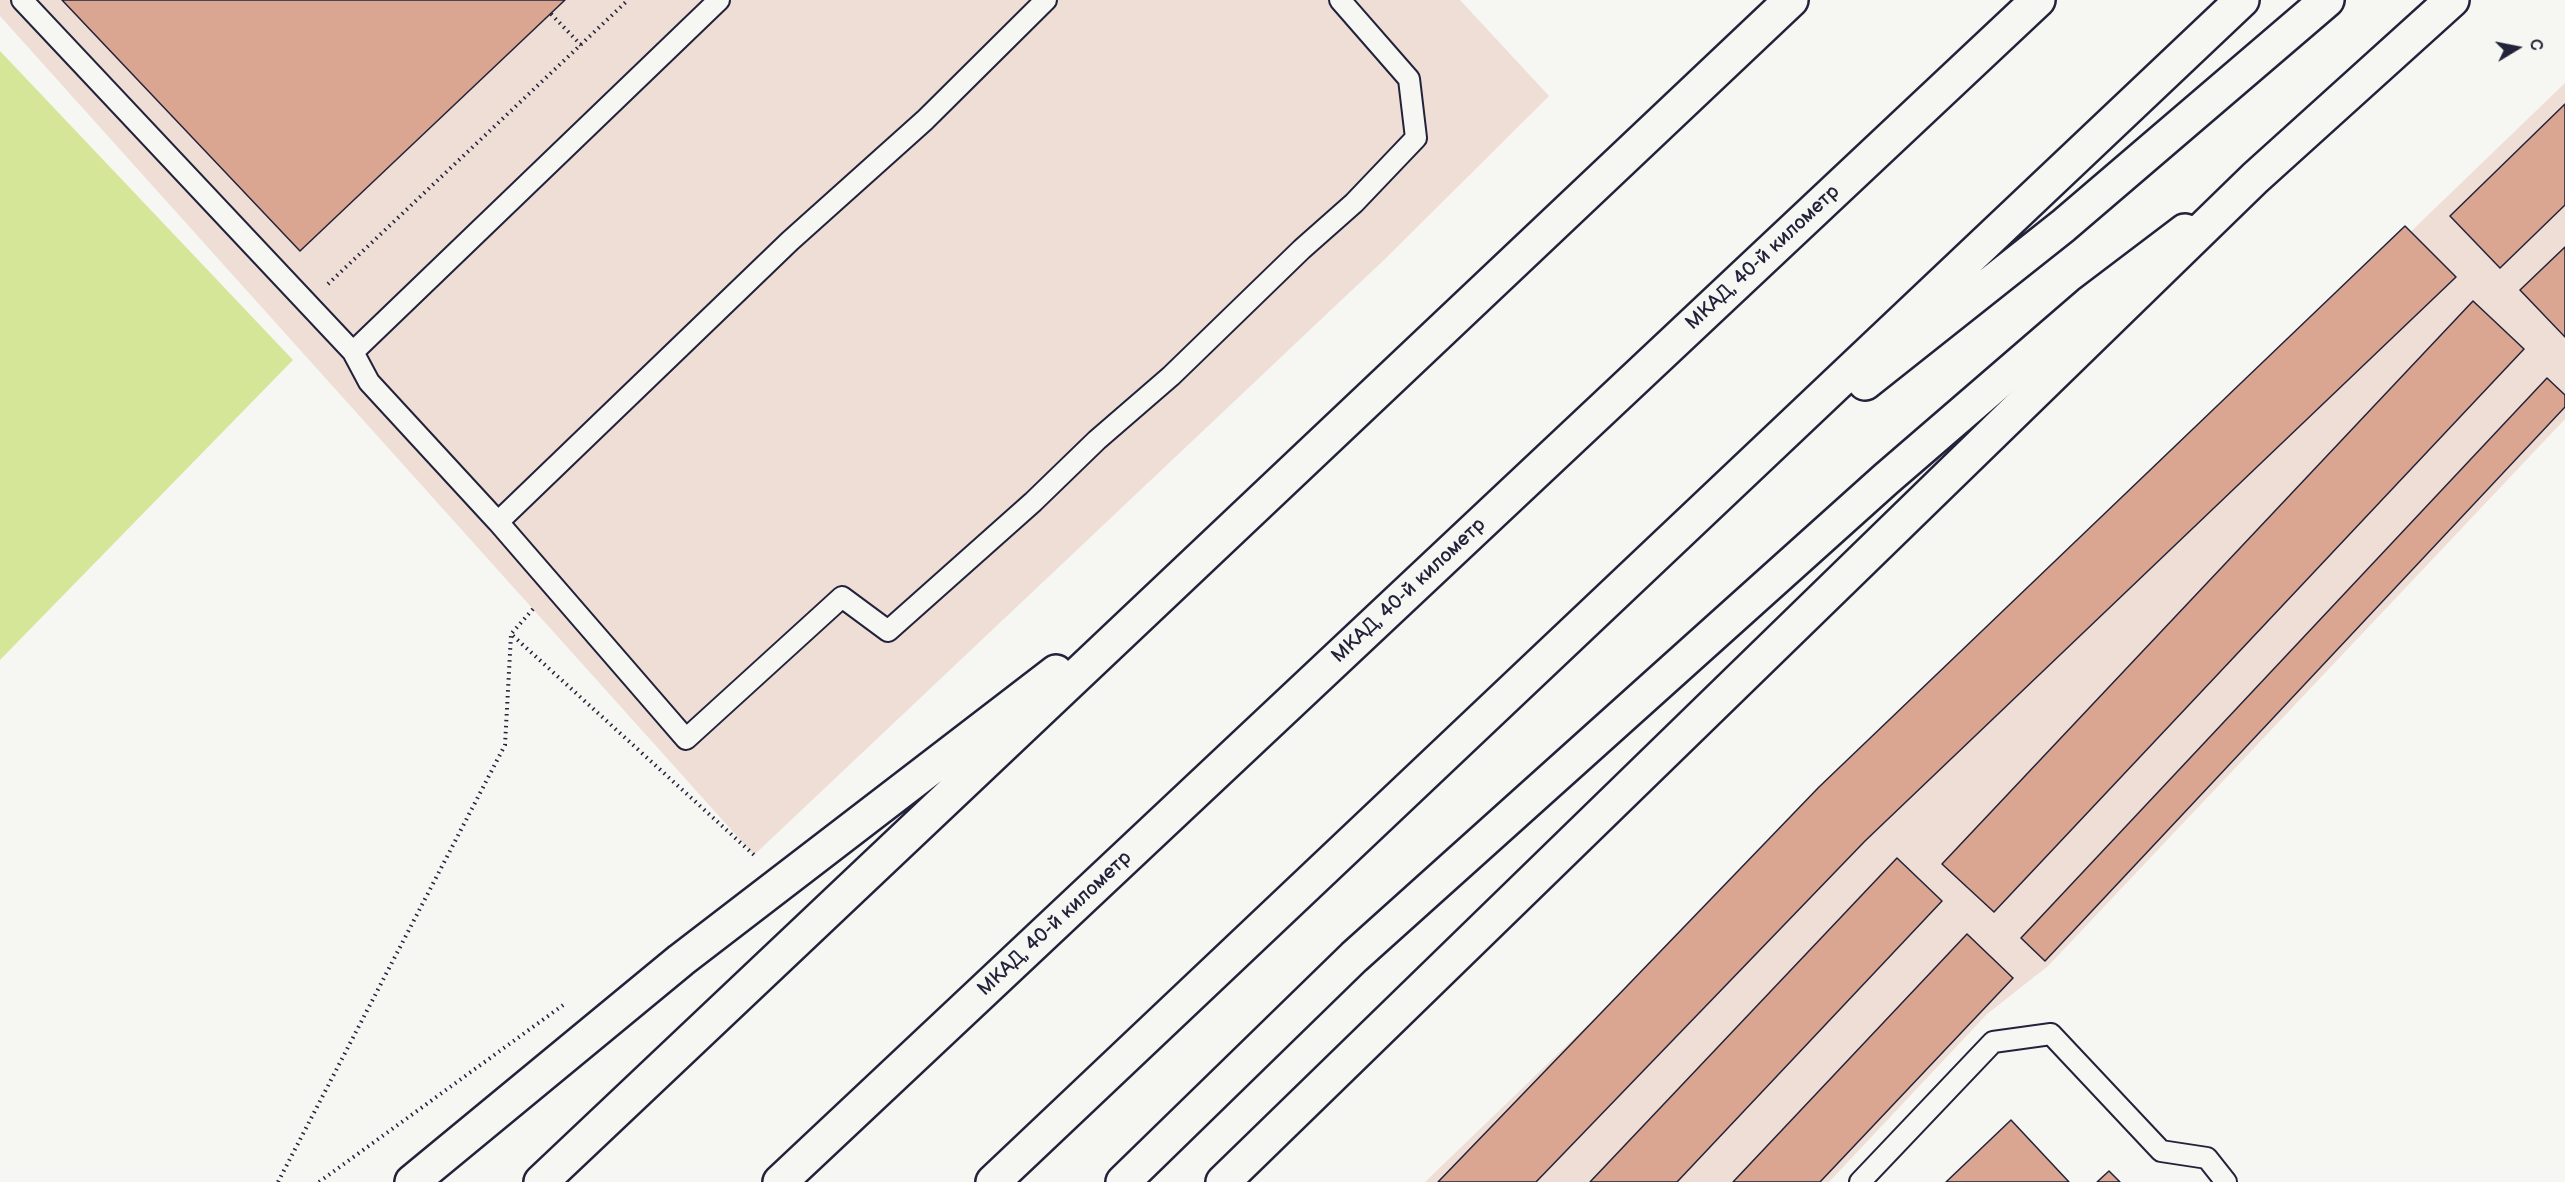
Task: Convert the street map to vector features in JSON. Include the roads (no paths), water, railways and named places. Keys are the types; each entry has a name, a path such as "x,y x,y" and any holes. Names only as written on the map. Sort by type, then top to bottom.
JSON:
{"main road":[{"path":"541,1182 1791,0"},
{"name":"МКАД, 40-й километр","path":"780,1182 2038,0"},
{"path":"993,1182 2242,0"},
{"path":"1688,525 2063,226 2327,0"},
{"path":"1223,1182 2255,178 2452,0"},
{"path":"1123,1182 1354,957 1878,487 2090,303 2255,178"},
{"path":"412,1182 681,960 1200,561"}],"lane":[{"path":"22,0 353,352 369,382 498,522 686,739 842,597 888,631 1033,502 1097,440 1172,376 1354,202 1416,138 1409,79 1340,0"},
{"path":"353,352 719,0"},
{"path":"498,522 790,242 925,120 1046,0"},
{"path":"1860,1182 1993,1042 2051,1034 2160,1151 2207,1158 2226,1182"}]}
